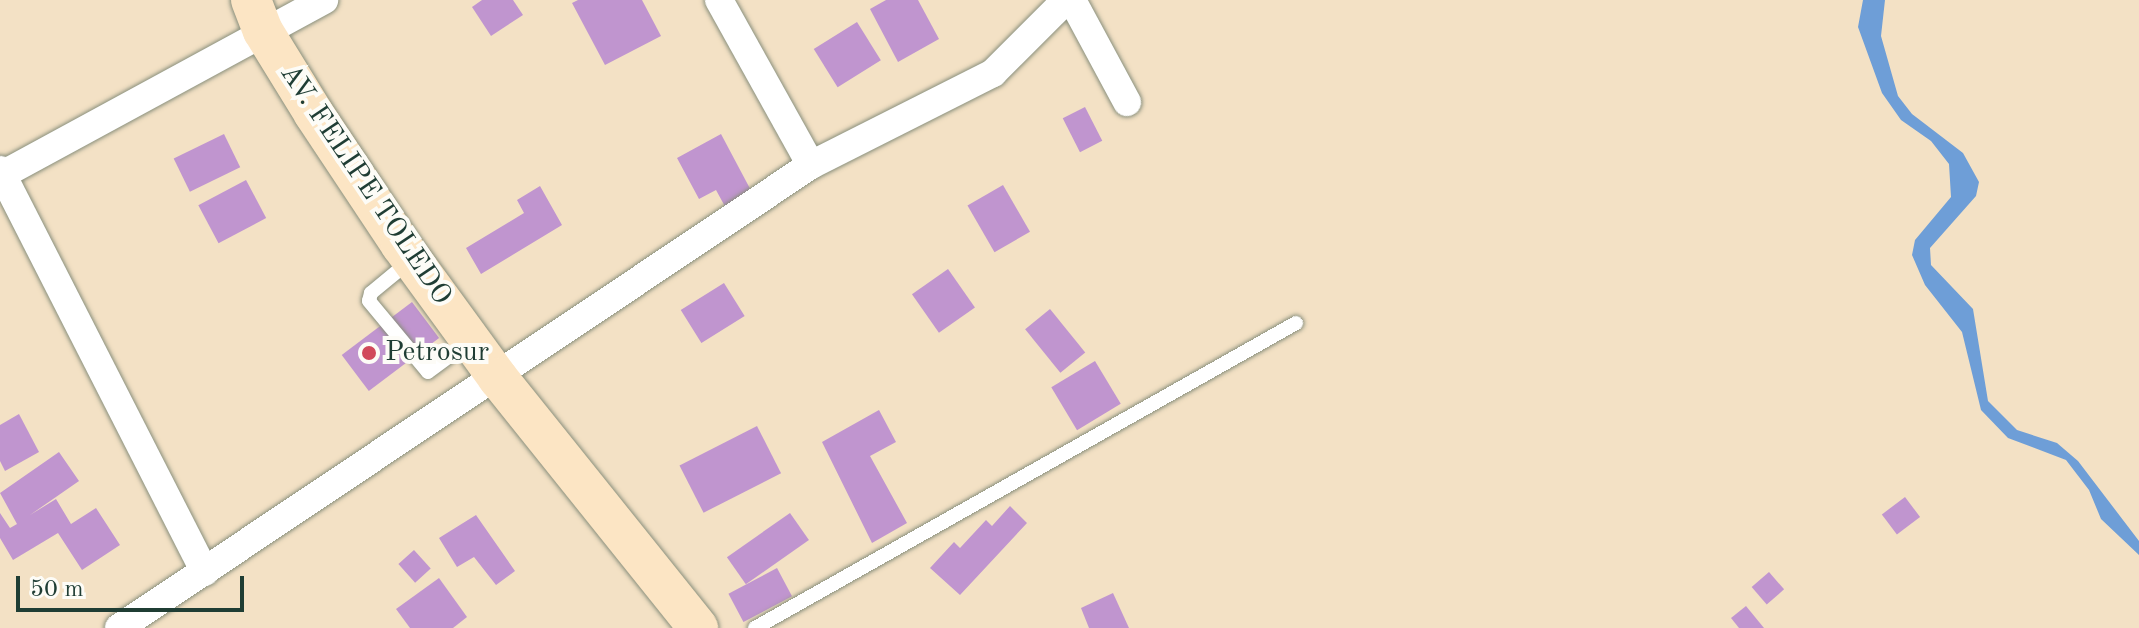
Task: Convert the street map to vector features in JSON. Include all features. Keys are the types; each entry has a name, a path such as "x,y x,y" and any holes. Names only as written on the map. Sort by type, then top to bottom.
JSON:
{"main road":[{"name":"AV. FELIPE TOLEDO","path":"257,15 412,260 498,378 698,628"}],"street":[{"path":"205,572 1,173 257,15 324,0"},
{"path":"719,0 811,165"},
{"path":"119,628 498,378 811,165 993,73 1066,0"},
{"path":"1072,0 1127,102"}],"lane":[{"path":"412,260 371,293 369,301 428,372 471,340"},
{"path":"755,628 1296,323"}],"water":[{"path":"1863,0 1885,0 1881,36 1898,96 1912,114 1963,153 1979,182 1976,196 1930,248 1931,265 1973,309 1988,401 2017,430 2057,443 2078,461 2139,541 2139,555 2101,519 2089,490 2066,460 2008,438 1981,410 1962,332 1925,285 1912,255 1915,240 1951,197 1949,164 1931,141 1901,120 1882,93 1858,27"}],"building":[{"path":"482,0 513,0 523,15 491,36 472,7"},
{"path":"578,0 642,0 661,36 605,65 572,3"},
{"path":"886,0 918,0 939,39 898,62 870,9"},
{"path":"857,22 881,60 838,87 814,49"},
{"path":"1085,107 1102,141 1080,152 1063,118"},
{"path":"224,134 240,167 190,192 174,159"},
{"path":"721,134 755,198 728,212 716,190 699,199 677,158"},
{"path":"246,180 266,218 219,243 198,205"},
{"path":"1003,185 1030,232 994,252 967,206"},
{"path":"540,186 562,225 481,274 466,248 524,213 517,200"},
{"path":"948,269 975,308 939,333 912,294"},
{"path":"724,283 745,316 701,343 681,310"},
{"path":"412,302 439,338 369,391 342,355"},
{"path":"1050,309 1085,353 1060,373 1025,329"},
{"path":"1095,361 1121,404 1077,430 1051,387"},
{"path":"879,410 896,442 870,456 907,523 872,543 822,442"},
{"path":"19,414 39,452 5,471 0,461 0,425"},
{"path":"757,426 781,473 704,513 679,465"},
{"path":"59,452 79,481 30,515 56,499 71,524 96,508 120,545 82,570 58,533 13,560 0,538 0,513 10,528 17,524 0,493"},
{"path":"1905,497 1920,517 1897,534 1882,514"},
{"path":"1010,506 1027,523 960,595 930,568 954,542 960,548 986,520 992,526"},
{"path":"790,513 809,540 746,584 727,557"},
{"path":"476,515 515,571 496,585 474,557 457,567 439,538"},
{"path":"414,550 431,569 415,583 398,564"},
{"path":"777,568 792,596 743,622 728,594"},
{"path":"1769,572 1784,589 1767,604 1752,587"},
{"path":"439,578 467,617 453,628 410,628 396,609"},
{"path":"1113,593 1129,628 1089,628 1081,608"},
{"path":"1746,606 1764,628 1739,628 1731,618"}],"place":[{"name":"Petrosur","path":"369,353"}]}
